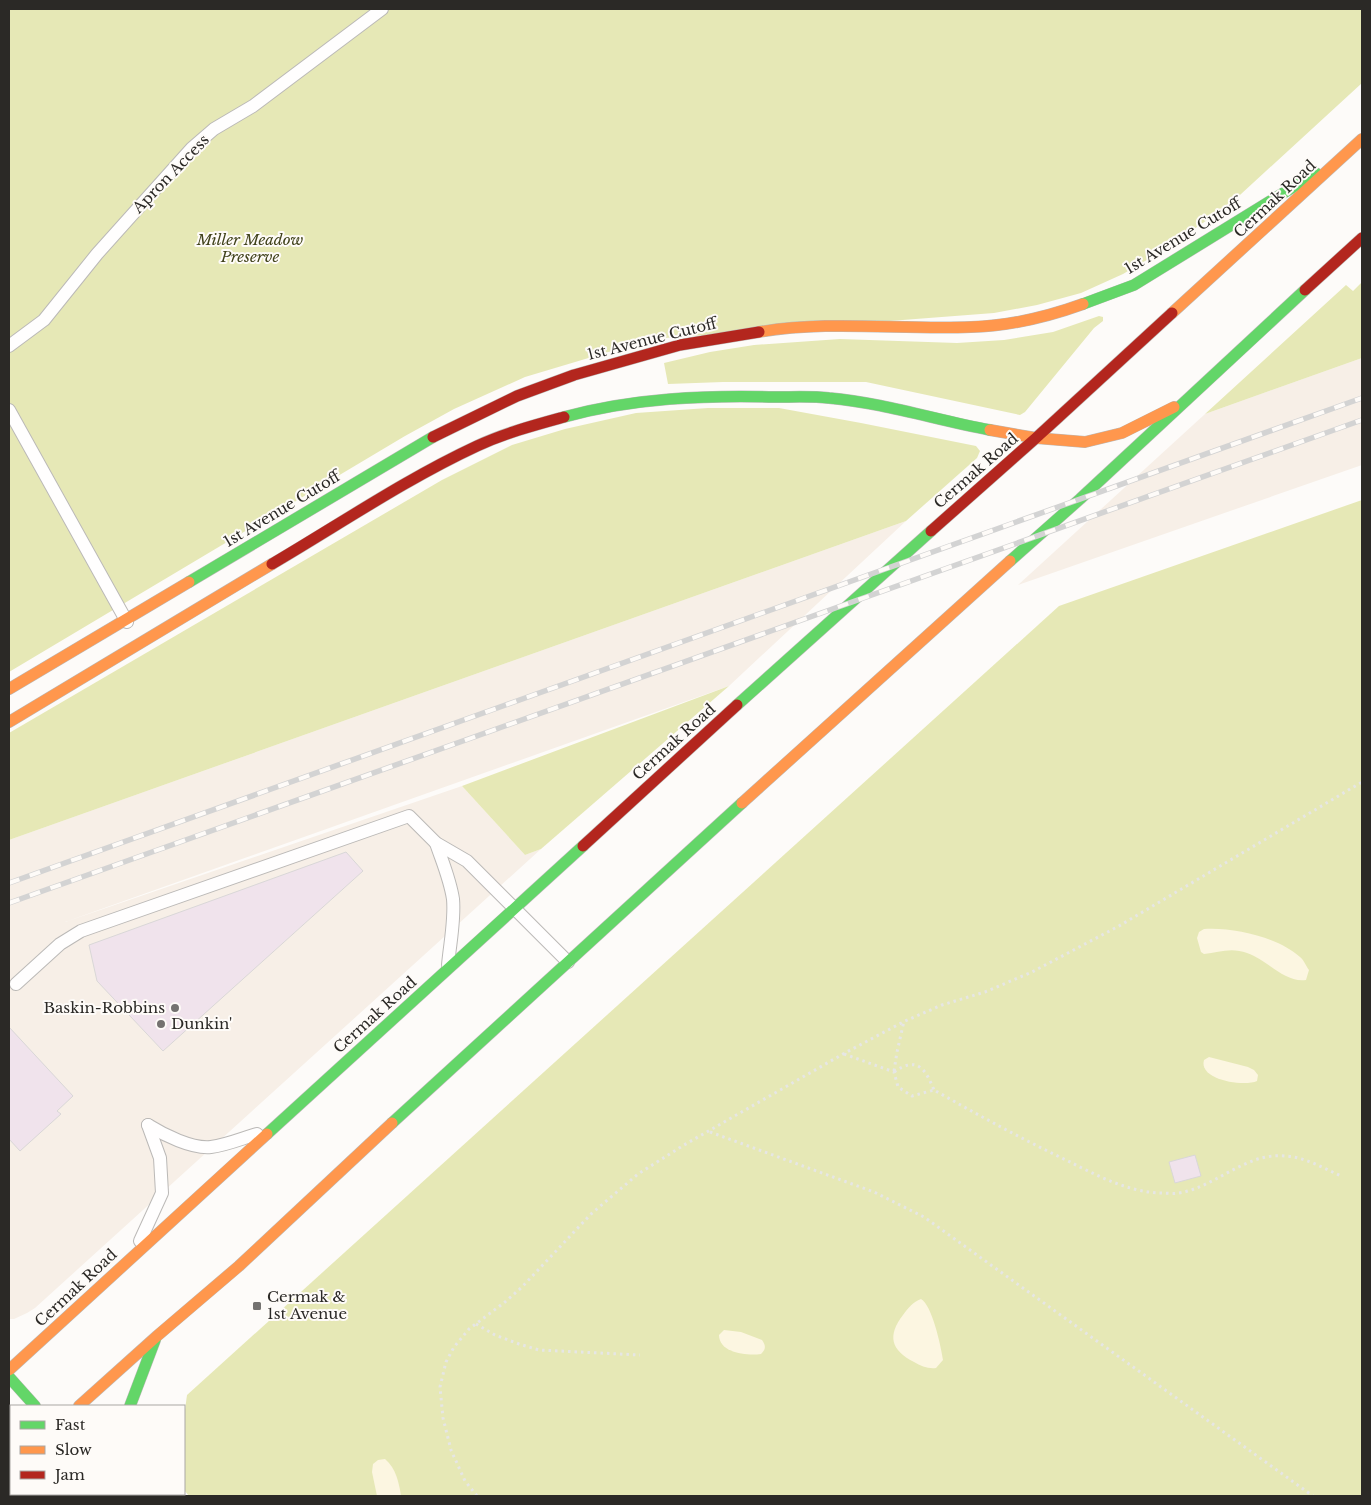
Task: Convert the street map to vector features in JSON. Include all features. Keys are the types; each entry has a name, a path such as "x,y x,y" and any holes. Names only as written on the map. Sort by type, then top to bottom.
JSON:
{"main road":[{"name":"Cermak Road","path":"9,1370 855,598 1036,438 1362,139"},
{"name":"1st Avenue Cutoff","path":"9,689 420,443 516,396 574,375 622,361 680,345 725,337 764,331 844,325 972,327 1026,321 1069,309 1134,285 1343,157"},
{"path":"80,1405 239,1266 429,1088 956,609 1080,499 1362,238"},
{"path":"9,722 435,467 480,445 527,427 588,410 686,397 829,398 875,405 988,430 1036,438 1085,442 1122,433 1186,402"},
{"path":"130,1405 157,1336"},
{"path":"9,1377 34,1405"}],"lane":[{"name":"Apron Access","path":"9,346 44,320 97,254 192,148 214,130 253,106 382,9"},
{"path":"9,410 139,644"},
{"path":"16,984 60,944 81,931 409,816 436,843 467,861 568,962"},
{"path":"436,843 448,878 453,901 447,971"},
{"path":"135,1254 162,1193 160,1158 148,1125 176,1139 211,1147 270,1131"}],"path":[{"path":"477,1496 465,1480 451,1450 443,1418 440,1387 446,1362 454,1347 469,1329 522,1287 591,1214 638,1174 843,1054 905,1021 942,1005 985,992 1032,972 1119,926 1362,782"},
{"path":"905,1021 896,1052 894,1072 898,1087 912,1096 934,1090"},
{"path":"843,1054 894,1072"},
{"path":"894,1072 904,1065 916,1064 926,1072 934,1090 1024,1140 1093,1173 1135,1189 1157,1193 1178,1193 1210,1182 1267,1156 1301,1159 1341,1176"},
{"path":"710,1131 874,1192 924,1217 1313,1496"},
{"path":"476,1324 495,1335 538,1350 640,1355"}],"shaded area":[{"path":"1362,358 1362,465 1018,585 1205,414"},
{"path":"906,521 729,686 65,922 462,786 525,855 541,849 35,1308 14,1319 9,1319 9,840"}],"green space":[{"name":"Miller Meadow Preserve","path":"9,9 1362,9 1362,83 1228,206 1157,254 1123,274 1081,293 1037,305 994,313 652,339 525,377 454,409 405,436 9,672"},
{"path":"1362,282 1362,358 1205,414 1346,285 1353,291"},
{"path":"1099,316 1103,317 1103,321 1094,328 1025,412 1020,415 866,382 668,384 664,363 710,352 754,345 840,339 957,343 1004,340 1053,332"},
{"path":"708,408 779,408 976,446 980,451 977,458 906,521 9,840 9,733 442,480 512,445 565,429 636,413"},
{"path":"1362,500 1362,1496 189,1496 185,1491 185,1410 187,1395 1059,606"},
{"path":"729,686 541,849 525,855 462,786"}],"sand":[{"path":"1204,929 1241,932 1280,944 1303,960 1309,970 1306,980 1298,980 1283,975 1255,956 1241,951 1226,950 1204,954 1201,952 1197,938 1199,932"},
{"path":"1209,1057 1254,1070 1258,1075 1257,1081 1242,1083 1215,1077 1208,1073 1204,1067 1204,1060"},
{"path":"921,1299 929,1309 940,1345 943,1360 936,1368 922,1366 906,1357 900,1353 894,1342 893,1336 898,1323 905,1312"},
{"path":"724,1330 741,1332 762,1340 765,1349 761,1354 735,1352 724,1346 720,1341 719,1335"},
{"path":"385,1459 394,1471 401,1496 377,1496 372,1472 373,1464 378,1460"}],"building":[{"path":"346,852 363,871 163,1051 97,981 89,945"},
{"path":"9,1027 73,1096 57,1111 61,1114 20,1151 9,1139"},
{"path":"1195,1155 1201,1176 1175,1183 1169,1162"}],"railway":[{"path":"9,883 1362,398"},
{"path":"9,903 1362,420"}],"traffic: fast":[{"path":"1083,304 1134,285 1316,173"},
{"path":"1010,561 1080,499 1305,290"},
{"path":"564,417 616,406 669,399 696,397 816,397 849,400 990,430"},
{"path":"189,582 433,437"},
{"path":"737,705 931,531"},
{"path":"392,1123 742,803"},
{"path":"267,1134 583,846"},
{"path":"130,1405 155,1340"},
{"path":"9,1377 34,1405"}],"traffic: slow":[{"path":"1172,313 1362,139"},
{"path":"759,332 785,328 838,326 944,328 999,325 1028,320 1083,304"},
{"path":"990,430 1036,438 1085,442 1122,433 1174,407"},
{"path":"742,803 1010,561"},
{"path":"9,722 272,564"},
{"path":"9,689 189,582"},
{"path":"80,1405 239,1266 392,1123"},
{"path":"9,1370 267,1134"}],"traffic: jam":[{"path":"1305,290 1362,238"},
{"path":"931,531 1172,313"},
{"path":"433,437 517,396 574,375 680,345 759,332"},
{"path":"272,564 399,487 451,459 498,437 564,417"},
{"path":"583,846 737,705"}],"place":[{"name":"Baskin-Robbins","path":"175,1008"},
{"name":"Dunkin'","path":"161,1024"},
{"name":"Cermak & 1st Avenue","path":"257,1306"}]}
